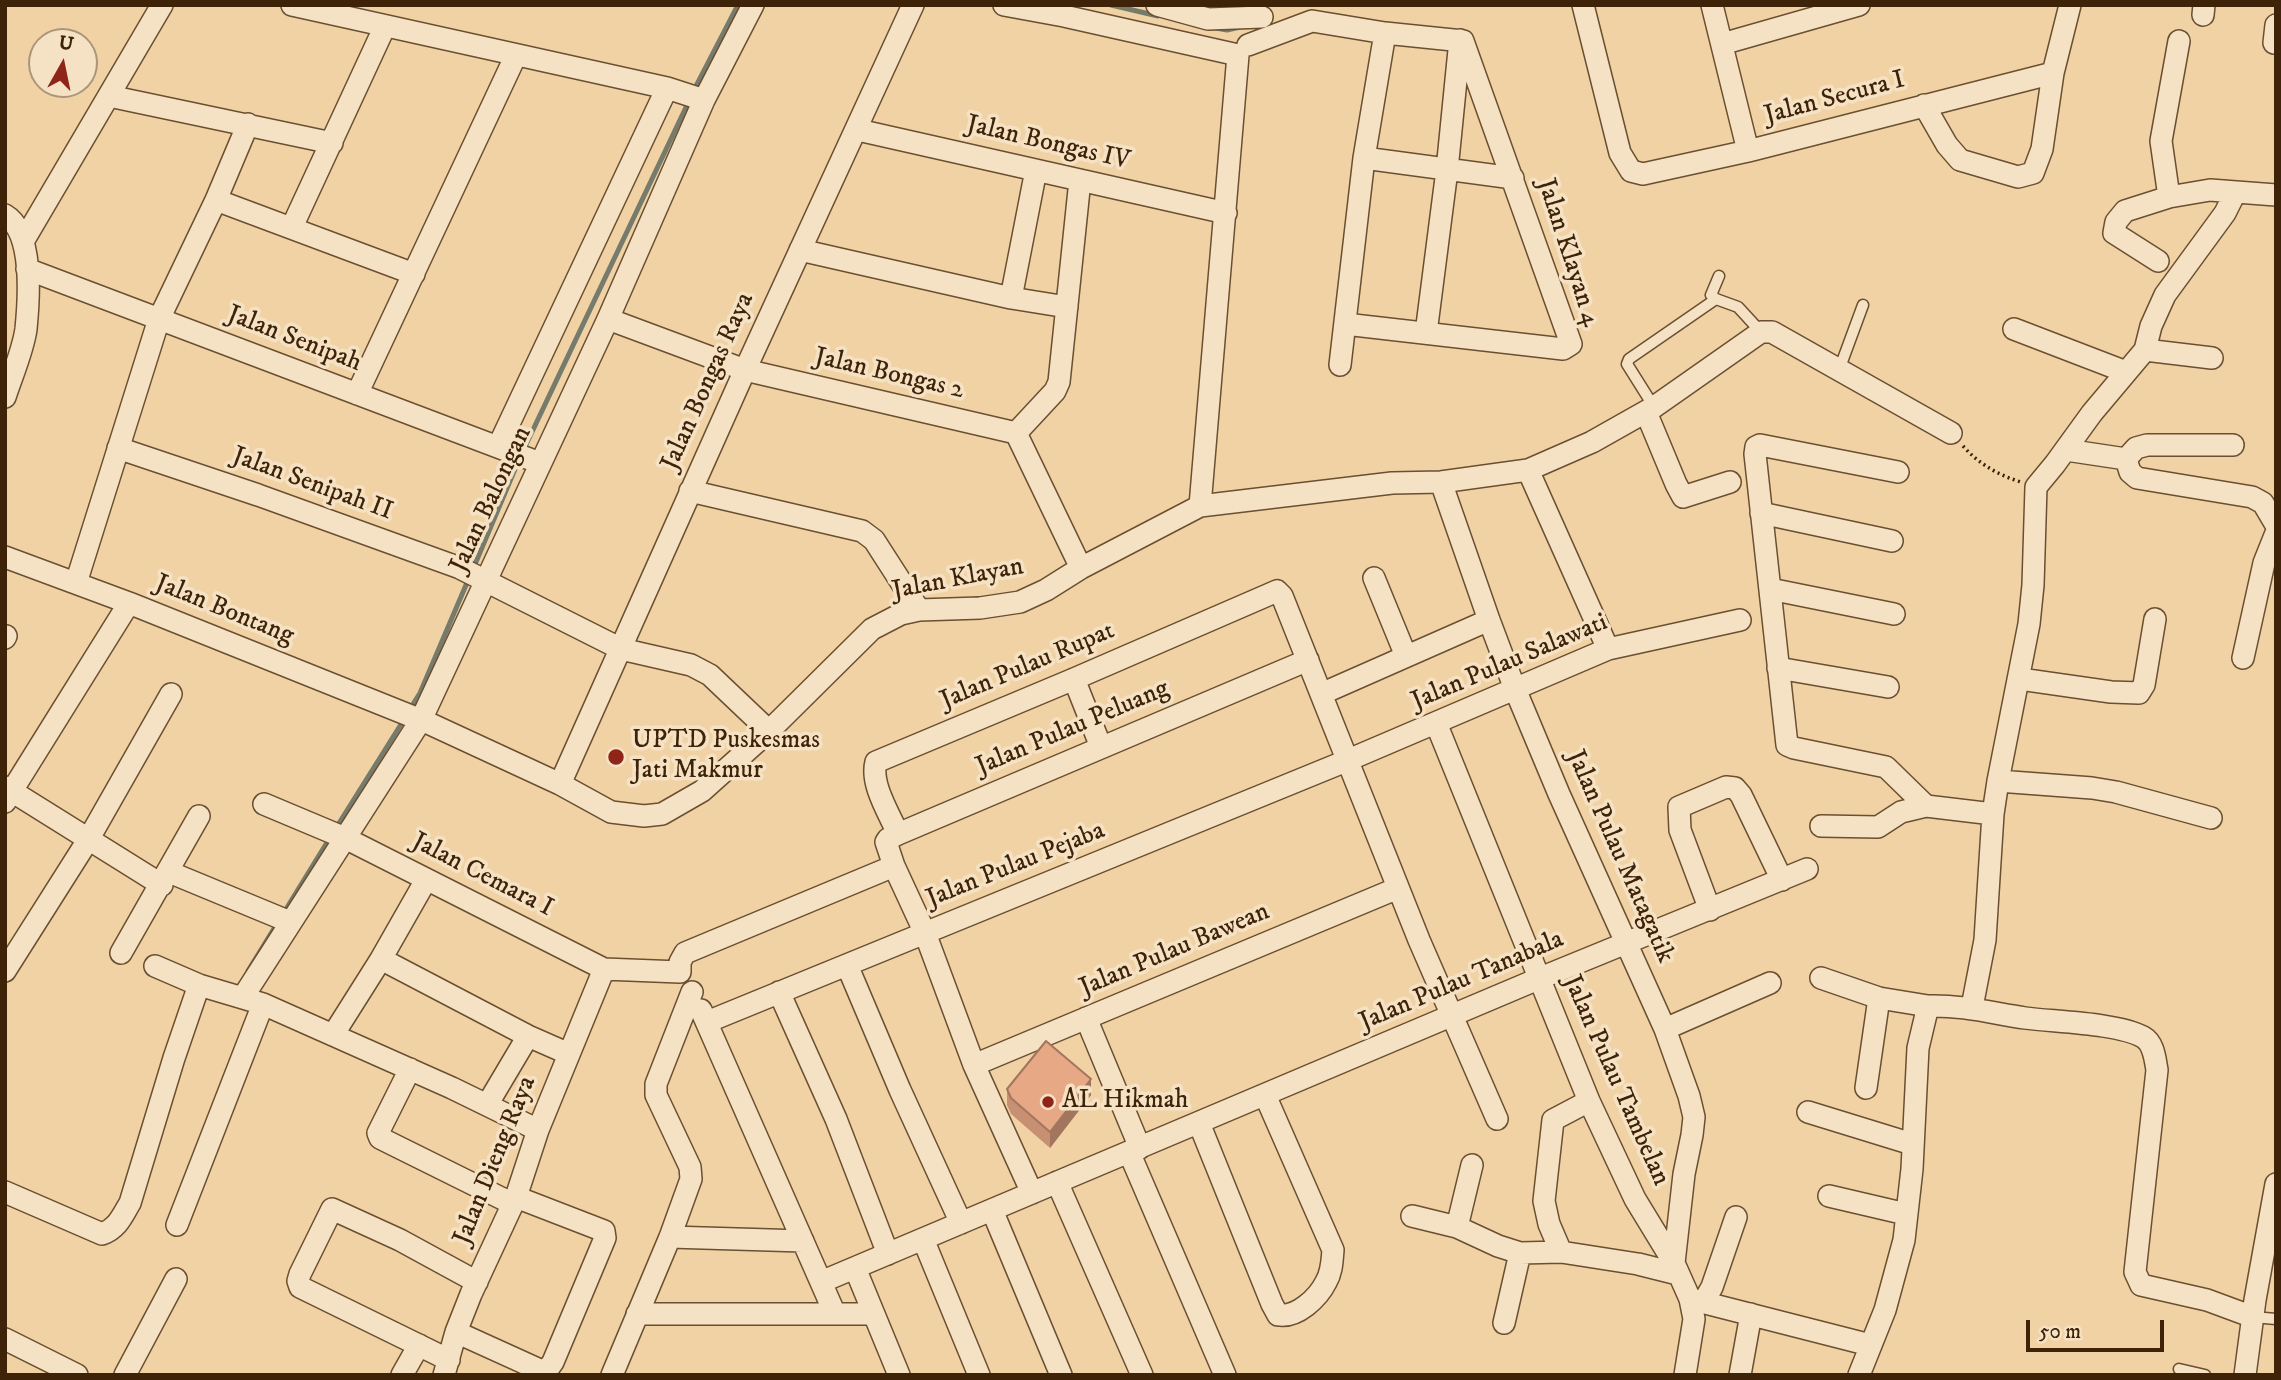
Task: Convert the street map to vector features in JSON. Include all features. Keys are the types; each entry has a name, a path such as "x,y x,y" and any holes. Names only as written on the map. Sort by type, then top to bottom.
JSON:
{"street":[{"path":"24,240 162,5"},
{"path":"292,5 687,94 501,448"},
{"name":"Jalan Balongan","path":"177,1225 253,1001 284,920 411,716 474,575 608,320 687,94 753,5"},
{"name":"Jalan Bongas Raya","path":"560,784 690,491 914,5"},
{"path":"1004,5 1065,11 1243,50 1312,21 1463,42 1426,333"},
{"path":"1157,5 1208,19 1266,11"},
{"name":"Jalan Secura I","path":"1583,5 1620,153 1631,171 1643,174 1748,151 2053,73"},
{"path":"1712,5 1748,151"},
{"path":"1722,44 1859,5"},
{"path":"1924,105 1959,160 2018,177 2033,173 2042,149 2053,73 2070,5"},
{"path":"1200,506 1243,50 1266,11"},
{"path":"292,227 385,26"},
{"path":"1340,365 1364,158 1385,33"},
{"path":"2169,197 2161,141 2179,41"},
{"name":"Jalan Klayan 4","path":"1345,324 1563,349 1571,344 1463,42"},
{"path":"357,394 516,55"},
{"path":"109,96 332,143"},
{"path":"76,583 159,319 216,200 248,124"},
{"name":"Jalan Bongas IV","path":"858,130 1226,213"},
{"path":"1364,158 1513,178"},
{"path":"1011,298 1036,170"},
{"path":"1080,180 1059,382 1016,433 1081,568"},
{"path":"2158,261 2114,233 2116,222 2125,211 2169,197 2210,190 2276,195"},
{"path":"1972,1007 1985,940 1993,814 2029,624 2036,487 2092,413 2145,350 2151,326 2165,295 2225,213 2235,193"},
{"path":"216,200 414,274"},
{"path":"5,215 19,228 24,240 27,270 26,330 5,397"},
{"path":"800,250 1011,298 1067,307"},
{"name":"Jalan Senipah","path":"27,270 534,460"},
{"name":"Jalan Bongas 2","path":"608,320 745,370 1016,433"},
{"path":"2014,329 2126,372"},
{"path":"1761,332 1772,332 1951,433"},
{"name":"Jalan Klayan","path":"411,716 560,784 611,812 645,816 663,814 702,791 769,731 872,629 901,614 919,610 980,608 1020,602 1200,506 1392,483 1441,482 1528,470 1592,442 1650,409 1761,332"},
{"path":"2145,350 2212,358"},
{"path":"1650,409 1675,484 1683,497 1730,482"},
{"path":"1898,472 1760,445 1756,447 1787,745 1886,767 1926,806"},
{"path":"2126,459 2136,448 2147,445 2233,446"},
{"name":"Jalan Senipah II","path":"118,448 258,495 474,575 621,649 691,666 710,675 769,731"},
{"path":"2066,450 2126,459"},
{"path":"2126,459 2130,472 2137,478 2252,497 2263,503 2276,525"},
{"path":"1528,470 1608,649"},
{"name":"Jalan Pulau Matagatik","path":"1441,482 1515,688 1559,794 1665,1029 1689,1096 1694,1117 1684,1174 1676,1268"},
{"path":"690,491 862,531 874,540 919,610"},
{"path":"1761,513 1892,541"},
{"path":"2243,658 2264,564 2276,533"},
{"name":"Jalan Bontang","path":"5,557 129,603 411,716"},
{"path":"1374,578 1406,656"},
{"path":"1770,589 1894,614"},
{"name":"Jalan Pulau Rupat","path":"898,834 876,783 876,762 1272,592 1277,591 1282,596 1308,660"},
{"path":"129,603 8,793 88,840 165,879 284,920"},
{"path":"2020,679 2111,692 2139,693 2144,685 2155,619"},
{"path":"1321,694 1489,620"},
{"name":"Jalan Pulau Salawati","path":"1346,761 1608,649 1740,620"},
{"path":"1308,660 1398,888 1497,1119"},
{"name":"Jalan Pulau Peluang","path":"898,834 1308,660"},
{"path":"1778,668 1888,687"},
{"path":"1074,679 1101,747"},
{"path":"5,971 88,840 171,694"},
{"name":"Jalan Pulau Tambelan","path":"1436,723 1589,1101 1636,1199 1697,1300"},
{"name":"Jalan Pulau Pejaba","path":"707,1022 1346,761"},
{"path":"1998,781 2092,788 2211,818"},
{"path":"1710,910 1680,830 1679,807 1726,788 1735,788 1741,795 1782,880"},
{"name":"Jalan Cemara I","path":"264,804 337,835 604,969 680,972"},
{"path":"1821,826 1878,827 1901,812 1926,806 1993,814"},
{"path":"121,953 199,816"},
{"path":"898,834 888,839 886,845 925,933 974,1065 1032,1193"},
{"path":"835,1314 707,1022 680,972 680,962 685,953 894,866"},
{"name":"Jalan Pulau Tanabala","path":"821,1282 1538,979 1807,870"},
{"path":"333,1035 426,880"},
{"name":"Jalan Pulau Bawean","path":"974,1065 1398,888"},
{"path":"381,959 528,1036 569,1054"},
{"path":"847,964 900,1090 961,1223"},
{"path":"155,966 199,985 253,1001 333,1035 538,1130"},
{"name":"Jalan Dieng Raya","path":"447,1368 456,1332 515,1201 538,1130 604,969"},
{"path":"1821,978 1879,998 1928,1006 1972,1007 2021,1017 2125,1030 2146,1038 2153,1049 2157,1070 2135,1272 2138,1281 2141,1285 2207,1300 2253,1317"},
{"path":"1665,1029 1770,983"},
{"path":"5,1192 102,1234 118,1224 130,1203 199,985"},
{"path":"612,1374 670,1237 691,1179 690,1167 656,1095 656,1084 692,992"},
{"path":"779,992 836,1119 888,1254"},
{"path":"1866,1088 1879,998"},
{"path":"1859,1375 1885,1310 1904,1240 1912,1169 1917,1048 1928,1006"},
{"path":"1086,1018 1134,1150 1225,1375"},
{"path":"487,1105 528,1036"},
{"path":"410,1069 379,1133 380,1138 515,1201 604,1231 605,1238 548,1369 542,1371 456,1332"},
{"path":"1199,1123 1272,1304 1278,1315 1287,1316 1308,1304 1326,1283 1332,1266 1333,1250 1265,1095"},
{"path":"1561,1252 1549,1224 1544,1201 1553,1119 1589,1101"},
{"path":"1808,1112 1912,1144"},
{"path":"1457,1227 1472,1165"},
{"path":"1056,1182 1142,1375"},
{"path":"2245,1375 2276,1184"},
{"path":"1829,1196 1906,1214"},
{"path":"447,1368 419,1345 300,1287 300,1274 329,1212 336,1209 477,1282"},
{"path":"992,1210 1061,1375"},
{"path":"1412,1216 1457,1227 1520,1253 1561,1252 1676,1268"},
{"path":"1685,1375 1697,1300 1712,1287 1736,1217"},
{"path":"670,1237 803,1241"},
{"path":"923,1239 979,1375"},
{"path":"1504,1323 1520,1253"},
{"path":"855,1268 899,1375"},
{"path":"125,1375 176,1279"},
{"path":"1697,1300 1870,1345"},
{"path":"637,1314 873,1314"},
{"path":"1740,1375 1751,1314"},
{"path":"5,1339 77,1375"},
{"path":"402,1375 419,1345"}],"lane":[{"path":"1719,276 1711,292 1716,299 1738,307 1761,332"},
{"path":"1650,409 1627,364 1629,359 1716,299"},
{"path":"1839,370 1863,305"},
{"path":"2253,1317 2276,1319"},
{"path":"2179,1369 2205,1375"}],"path":[{"path":"1951,433 1983,465 2003,477 2036,487"}],"building":[{"name":"AL Hikmah","path":"1046,1041 1091,1079 1050,1132 1011,1098 1007,1089"}],"waterway":[{"path":"693,92 738,5"},
{"path":"1111,5 1158,16"},
{"path":"1216,28 1227,30 1240,27"},
{"path":"522,453 689,101"},
{"path":"473,569 518,462"},
{"path":"410,709 420,693 469,578"},
{"path":"336,828 405,718"},
{"path":"283,914 331,836"},
{"path":"248,971 278,922"}],"place":[{"name":"UPTD Puskesmas Jati Makmur","path":"616,757"},
{"name":"AL Hikmah","path":"1048,1102"}]}
